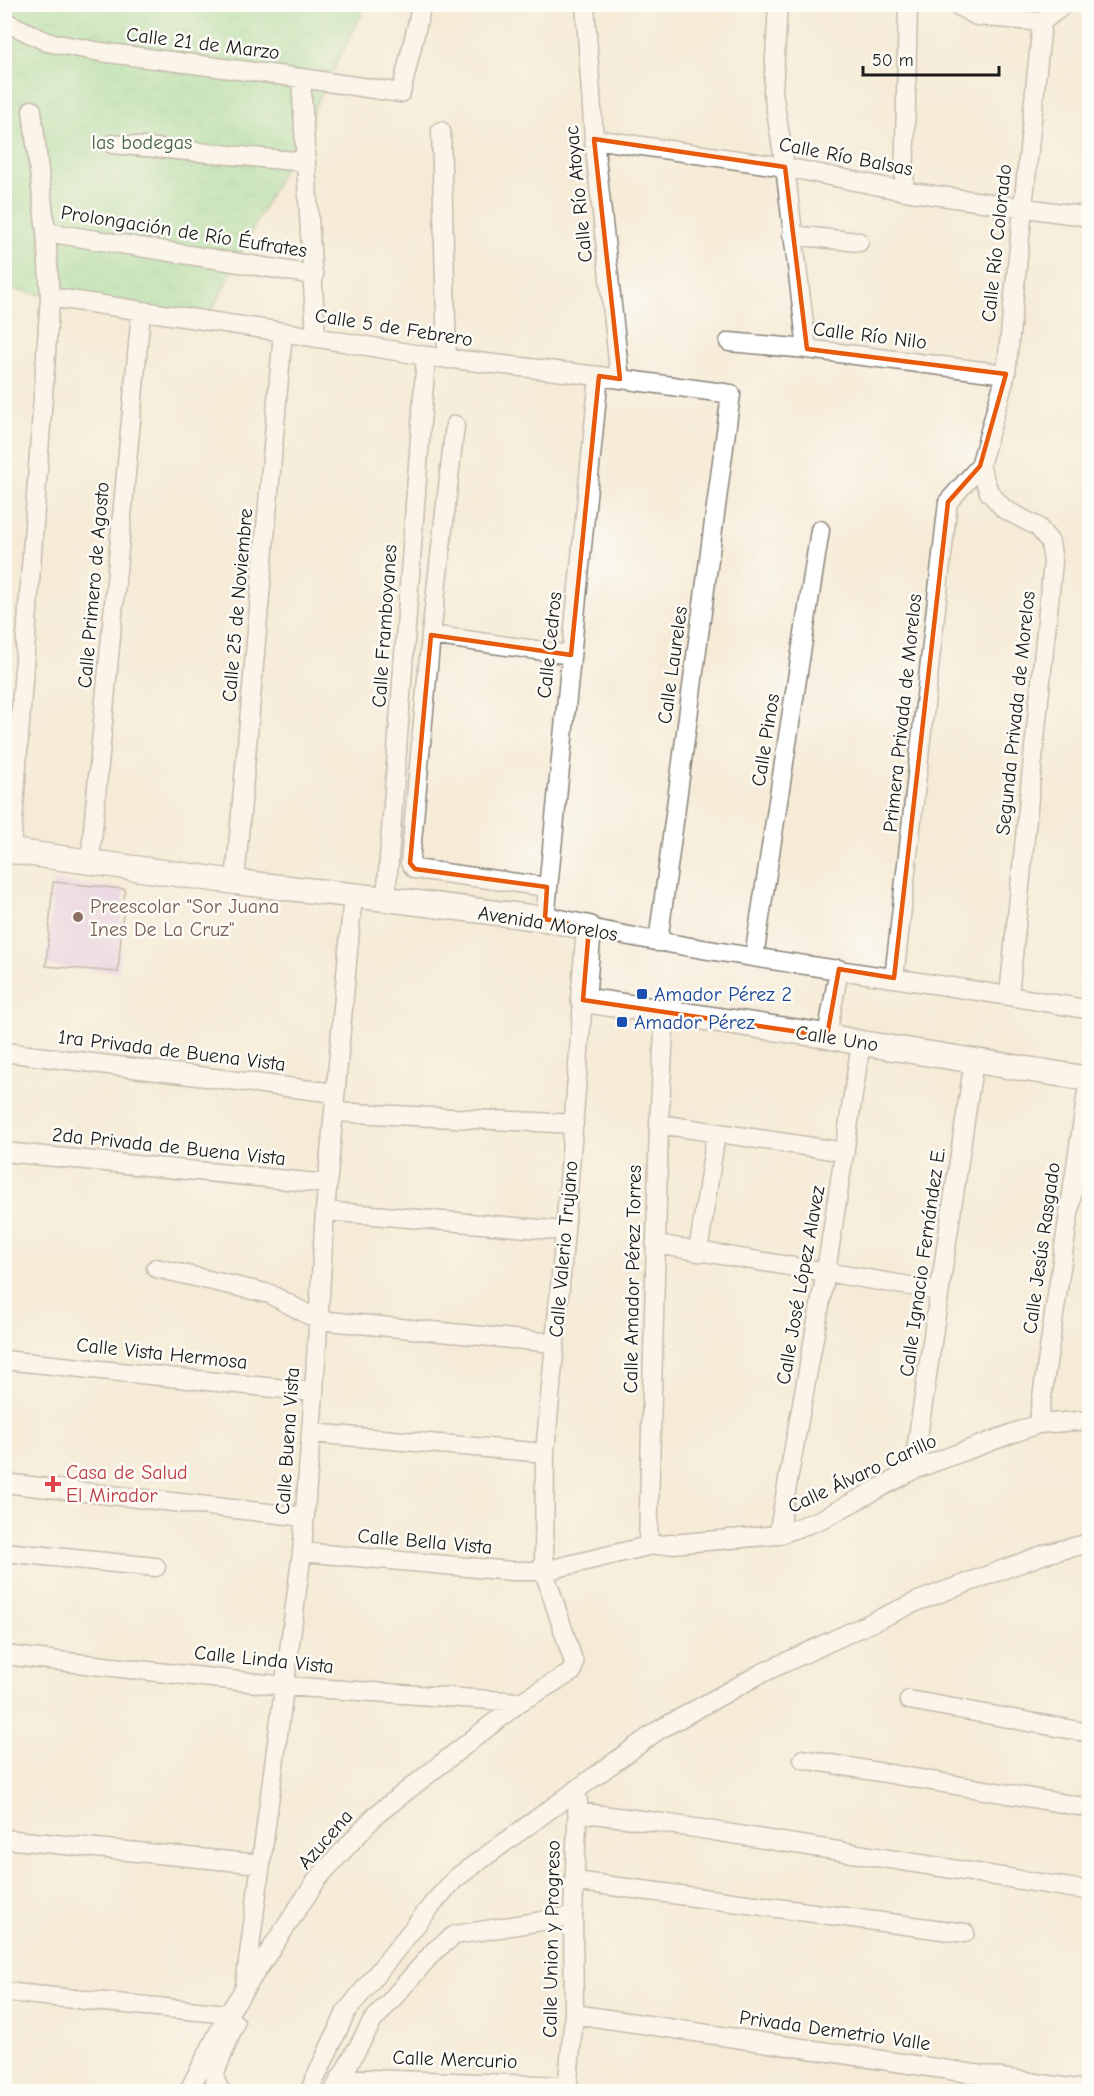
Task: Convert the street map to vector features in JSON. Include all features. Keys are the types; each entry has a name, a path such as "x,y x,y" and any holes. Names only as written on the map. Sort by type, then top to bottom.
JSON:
{"street":[{"name":"Calle 21 de Marzo","path":"4,21 47,42 90,50 401,93 422,4"},
{"name":"Calle Río Atoyac","path":"585,4 594,139 620,379"},
{"path":"778,4 773,92 785,167 807,350"},
{"path":"904,191 908,4"},
{"path":"955,4 977,16 1042,22 1064,4"},
{"name":"Calle Río Colorado","path":"980,466 1006,374 1042,22"},
{"path":"301,78 316,337"},
{"path":"8,851 50,297 46,232 32,110"},
{"path":"441,131 447,359"},
{"name":"Calle Río Balsas","path":"594,139 785,167 904,191 1089,217"},
{"path":"112,144 305,162"},
{"name":"Prolongación de Río Éufrates","path":"46,232 314,275"},
{"path":"792,235 859,242"},
{"name":"Calle 5 de Febrero","path":"50,297 447,359 731,394"},
{"name":"Calle Primero de Agosto","path":"90,862 141,312"},
{"name":"Calle 25 de Noviembre","path":"234,882 283,332"},
{"name":"Calle Río Nilo","path":"729,342 1006,374"},
{"name":"Calle Framboyanes","path":"386,899 426,356"},
{"name":"Calle Cedros","path":"545,920 599,376"},
{"name":"Calle Laureles","path":"658,942 731,394"},
{"path":"455,425 431,635 410,863 415,869 548,887"},
{"name":"Primera Privada de Morelos","path":"894,978 948,502 980,466"},
{"name":"Segunda Privada de Morelos","path":"980,466 989,492 1004,509 1038,527 1050,542 1053,562 1009,995"},
{"name":"Calle Pinos","path":"754,957 820,530"},
{"path":"431,635 571,655"},
{"name":"Avenida Morelos","path":"8,851 234,882 545,920 658,942 1009,995 1089,1010"},
{"name":"Calle Buena Vista","path":"245,1988 302,1552 325,1211 352,895"},
{"name":"Calle Valerio Trujano","path":"563,1677 572,1672 574,1663 544,1571 544,1454 566,1231 589,927"},
{"path":"827,1036 839,969"},
{"name":"Calle Uno","path":"584,1000 1089,1078"},
{"name":"Calle Amador Pérez Torres","path":"648,1546 664,1013"},
{"name":"Calle José López Alavez","path":"778,1534 826,1272 861,1043"},
{"name":"1ra Privada de Buena Vista","path":"4,1052 335,1093"},
{"name":"Calle Ignacio Fernández E.","path":"913,1470 974,1060"},
{"name":"Calle Jesús Rasgado","path":"1038,1424 1089,1078"},
{"path":"334,1112 574,1124"},
{"path":"659,1124 845,1152"},
{"path":"698,1252 716,1134"},
{"name":"2da Privada de Buena Vista","path":"4,1152 328,1184"},
{"path":"325,1211 566,1231"},
{"path":"656,1244 940,1291"},
{"path":"156,1268 270,1294 318,1320 554,1343"},
{"name":"Calle Vista Hermosa","path":"4,1360 314,1392"},
{"name":"Calle Álvaro Carillo","path":"544,1571 648,1546 778,1534 822,1519 913,1470 1038,1424 1089,1420"},
{"path":"311,1433 544,1454"},
{"path":"4,1483 305,1517"},
{"path":"309,2091 346,2012 456,1878 657,1731 760,1674 918,1600 1045,1554 1089,1543"},
{"path":"4,1551 156,1567"},
{"name":"Calle Bella Vista","path":"302,1552 511,1571 544,1571"},
{"name":"Calle Linda Vista","path":"4,1654 285,1686 520,1702"},
{"name":"Azucena","path":"188,2091 228,2014 318,1878 376,1815 520,1702 563,1677"},
{"path":"909,1700 1089,1733"},
{"path":"803,1759 1089,1808"},
{"name":"Calle Union y Progreso","path":"568,2089 574,2014 573,1916 579,1788"},
{"path":"577,1812 669,1824 1089,1891"},
{"path":"4,1839 260,1864"},
{"path":"574,1881 965,1933"},
{"path":"337,2085 372,2022 435,1950 455,1935 573,1916"},
{"path":"221,2091 215,2080 215,2073 236,2022 245,1988"},
{"path":"4,1992 228,2014"},
{"name":"Privada Demetrio Valle","path":"574,2014 1089,2091"},
{"name":"Calle Mercurio","path":"337,2085 568,2089"}],"highlighted area":[{"path":"594,139 785,167 807,349 1006,374 980,466 948,502 894,978 839,969 827,1036 583,1000 589,928 545,919 547,887 415,869 410,863 431,635 571,655 599,376 620,379"}],"green space":[{"name":"las bodegas","path":"12,5 366,5 205,324 5,288 4,61 16,60"}],"building":[{"name":"Preescolar \"Sor Juana Ines De La Cruz\"","path":"53,882 125,889 118,972 46,966"}],"place":[{"name":"Preescolar \"Sor Juana Ines De La Cruz\"","path":"78,917"},
{"name":"Amador Pérez 2","path":"642,994"},
{"name":"Amador Pérez","path":"622,1022"},
{"name":"Casa de Salud El Mirador","path":"53,1484"}]}
